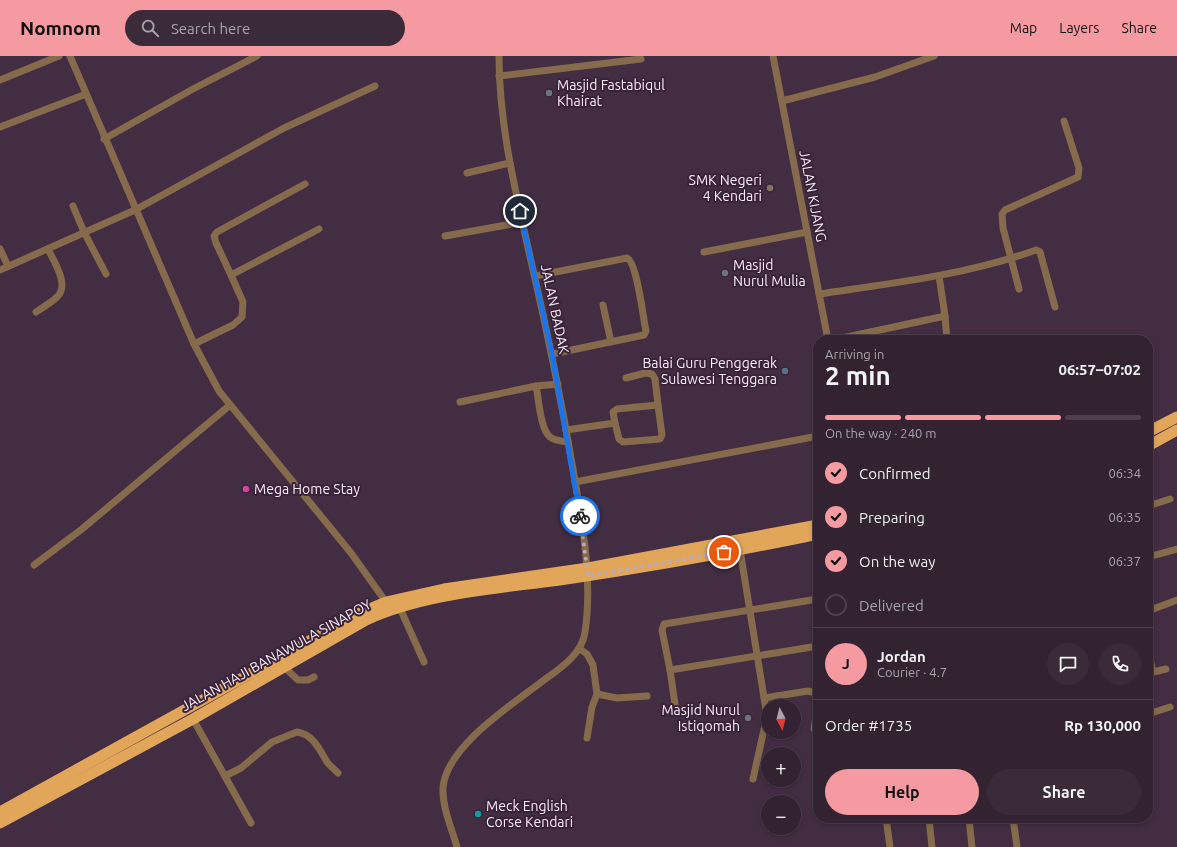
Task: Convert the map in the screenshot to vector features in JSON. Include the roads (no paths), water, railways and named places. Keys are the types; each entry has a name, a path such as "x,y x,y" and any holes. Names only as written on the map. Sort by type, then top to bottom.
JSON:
{"highway":[{"path":"1153,430 1177,417"},
{"path":"1153,443 1177,430"},
{"path":"588,572 813,526"},
{"path":"588,572 740,550 813,535"},
{"name":"JALAN HAJI BANAWULA SINAPOY","path":"0,823 193,719 284,667 386,602 444,589 588,572"},
{"name":"JALAN HAJI BANAWULA SINAPOY","path":"0,812 363,617 399,606 444,597 588,572"}],"street":[{"path":"0,80 59,56"},
{"path":"70,56 104,139 208,373 230,405 351,553 386,602"},
{"path":"104,139 193,89 257,56"},
{"name":"JALAN BADAK","path":"499,56 499,76 510,163 558,384 575,482 588,572 586,628 580,648"},
{"name":"JALAN KIJANG","path":"773,56 827,335"},
{"path":"782,101 875,76 934,56"},
{"path":"499,76 641,59"},
{"path":"0,270 135,210 277,132 375,86"},
{"path":"0,127 86,94"},
{"path":"1019,289 1010,260 1003,228 1003,211 1075,180 1079,175 1079,168 1064,121"},
{"path":"467,173 510,163"},
{"path":"194,344 233,325 242,317 243,302 216,244 214,236 217,232 304,184"},
{"path":"73,206 84,232 106,274"},
{"path":"445,236 523,222"},
{"path":"231,275 318,229"},
{"path":"704,252 807,232"},
{"path":"0,248 8,266"},
{"path":"36,312 58,297 62,289 62,280 48,249"},
{"path":"820,294 939,276 1010,260 1039,251 1055,307"},
{"path":"535,276 617,258 630,259 637,281 645,333 639,336 552,354"},
{"path":"939,276 947,335"},
{"path":"603,305 611,342"},
{"path":"856,335 945,316"},
{"path":"626,378 645,373 654,375 658,405 662,435 660,438 623,442 619,439 613,413 616,410 658,405"},
{"path":"460,402 536,386 558,384"},
{"path":"536,386 543,426 547,433 556,440 568,442"},
{"path":"34,565 82,529 230,405"},
{"path":"566,430 615,423"},
{"path":"575,482 813,437"},
{"path":"1153,504 1170,499"},
{"path":"1153,556 1177,549"},
{"path":"740,550 758,654 767,721 753,779"},
{"path":"676,711 662,630 663,625 750,609 813,600"},
{"path":"1153,609 1177,600"},
{"path":"399,606 424,662"},
{"path":"670,670 758,654 813,647"},
{"path":"457,847 444,800 443,788 448,769 464,746 488,724 562,667 580,648 587,654 593,665 597,694 592,708 587,738"},
{"path":"284,667 298,680 308,680 314,677"},
{"path":"1153,672 1166,669"},
{"path":"764,698 808,691 813,692"},
{"path":"597,694 617,698 648,696"},
{"path":"1153,712 1170,707"},
{"path":"193,719 251,823"},
{"path":"225,776 241,768 272,742 297,732 316,744 324,753 328,763 338,773"},
{"path":"887,823 890,847"},
{"path":"930,823 932,847"},
{"path":"970,823 972,847"},
{"path":"1015,823 1017,847"}],"place":[{"name":"Masjid Fastabiqul Khairat","path":"549,93"},
{"name":"SMK Negeri 4 Kendari","path":"770,188"},
{"name":"Masjid Nurul Mulia","path":"725,273"},
{"name":"Balai Guru Penggerak Sulawesi Tenggara","path":"785,371"},
{"name":"Mega Home Stay","path":"246,489"},
{"name":"Masjid Nurul Istiqomah","path":"748,718"},
{"name":"Meck English Corse Kendari","path":"478,814"}]}
